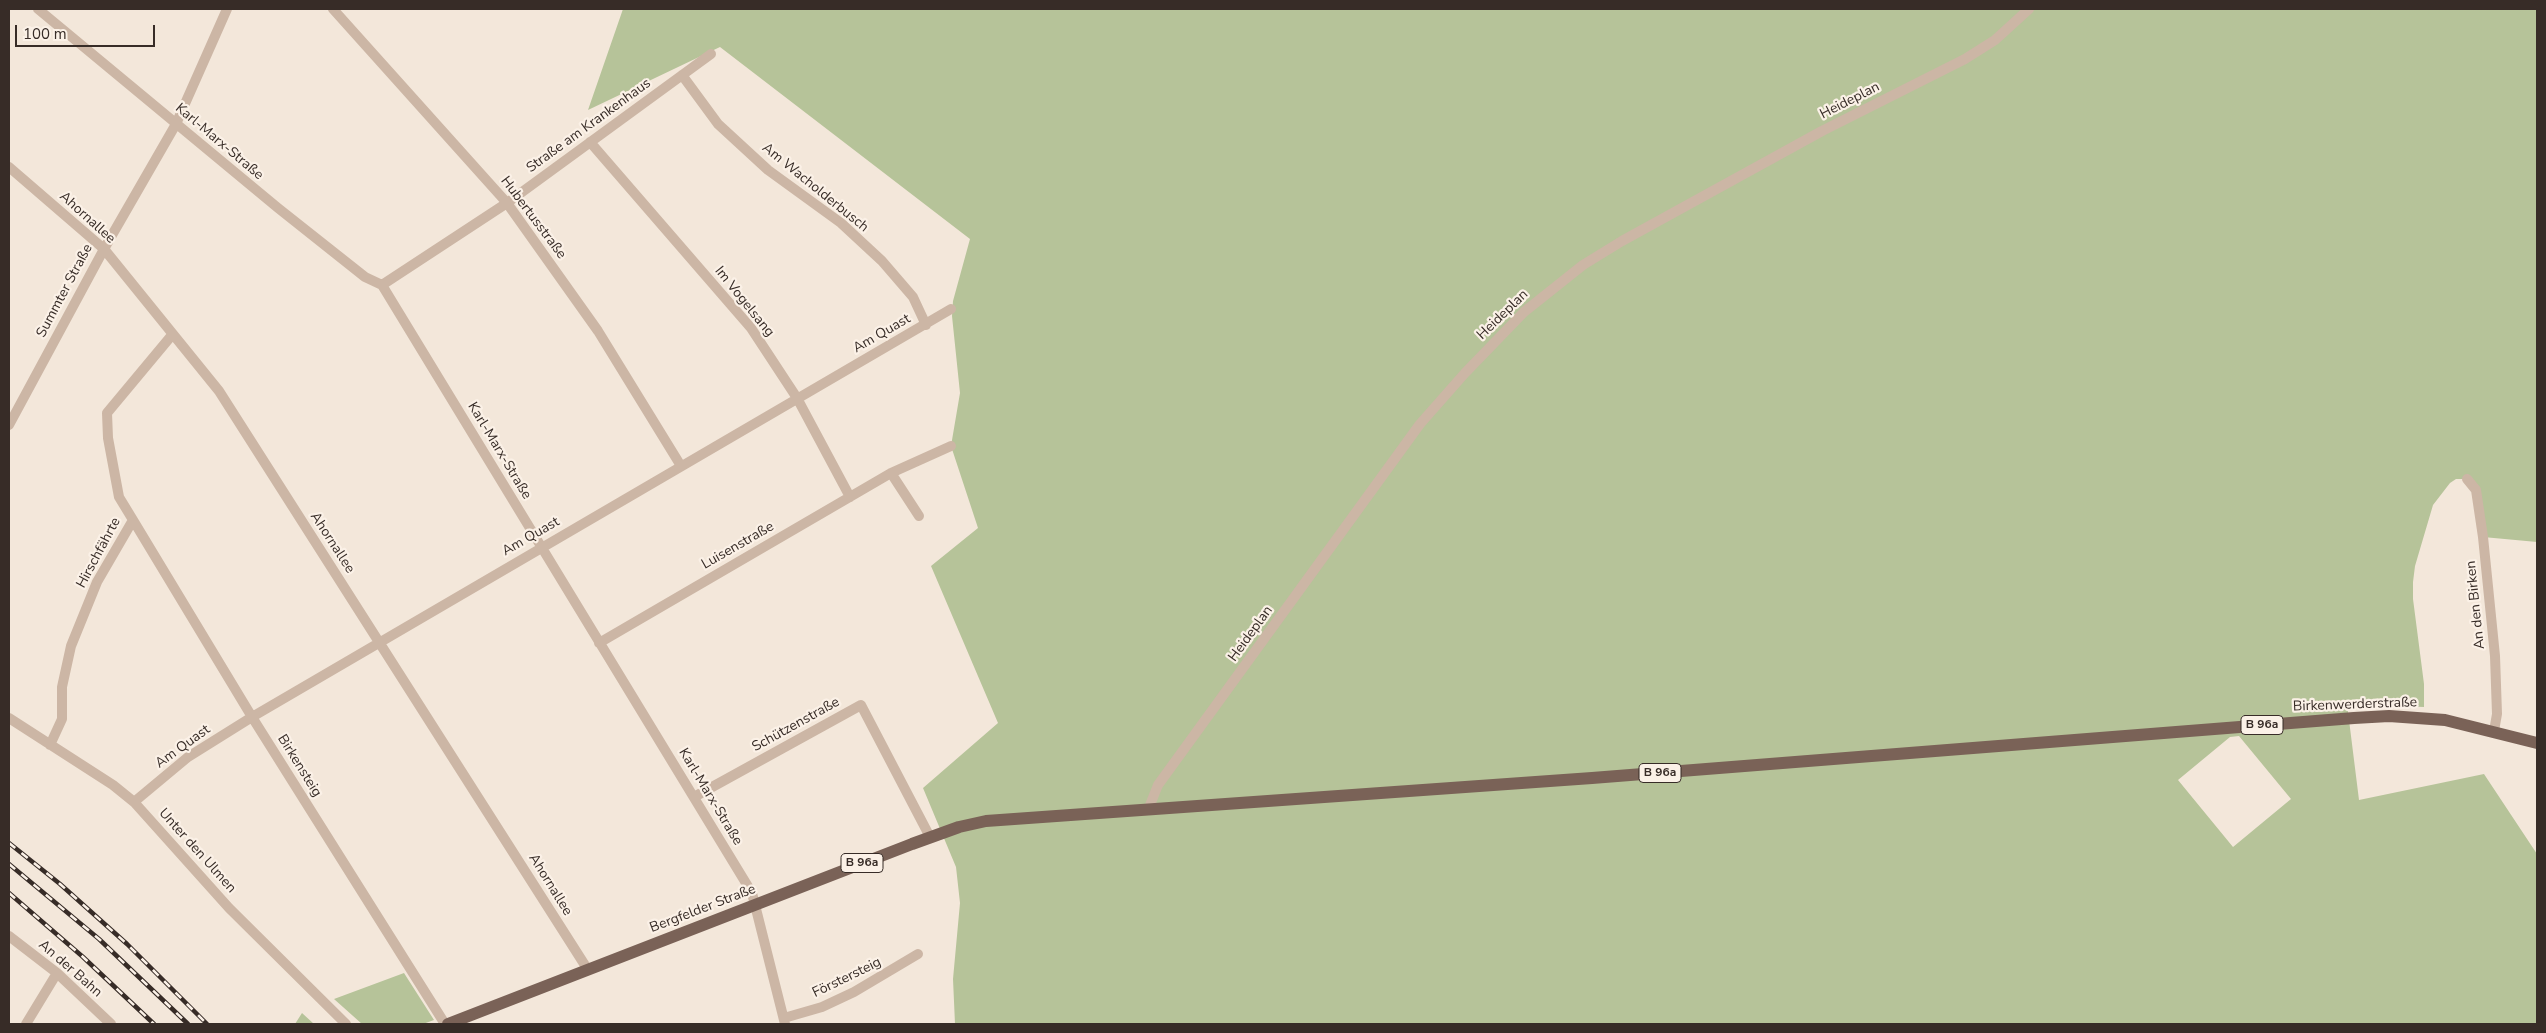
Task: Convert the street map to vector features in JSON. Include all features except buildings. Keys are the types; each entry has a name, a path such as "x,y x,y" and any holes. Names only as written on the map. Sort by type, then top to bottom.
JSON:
{"main road":[{"name":"Birkenwerderstraße","path":"1148,810 1592,778 2389,716 2444,720 2537,743"},
{"name":"Bergfelder Straße","path":"447,1024 930,837 969,825 995,820 1148,810"}],"street":[{"name":"Karl-Marx-Straße","path":"38,9 365,277 382,285 750,891 756,905 785,1021"},
{"name":"Summter Straße","path":"9,425 104,249 176,124 226,9"},
{"name":"Hubertusstraße","path":"333,9 507,203 598,331 681,466"},
{"name":"Heideplan","path":"1148,810 1158,785 1420,424 1459,379 1524,312 1575,271 1622,241 1822,131 1965,59 1995,40 2029,9"},
{"name":"Straße am Krankenhaus","path":"382,285 507,203 711,54"},
{"name":"Am Wacholderbusch","path":"682,75 718,124 768,170 841,223 882,260 913,297 926,325"},
{"name":"Im Vogelsang","path":"590,142 751,328 797,398 850,497"},
{"name":"Ahornallee","path":"9,167 104,249 219,391 588,970"},
{"name":"Am Quast","path":"134,802 188,757 252,717 541,546 951,309"},
{"name":"Hirschfährte","path":"50,745 62,719 62,687 71,646 98,582 133,520 118,498 108,438 107,413 172,334"},
{"name":"Luisenstraße","path":"599,642 891,473 951,446"},
{"path":"891,473 919,516"},
{"name":"An den Birken","path":"2467,479 2476,490 2483,538 2496,664 2497,714 2494,731"},
{"name":"Birkensteig","path":"133,520 252,717 447,1024"},
{"name":"Schützenstraße","path":"694,797 861,705 930,837"},
{"name":"Unter den Ulmen","path":"9,718 113,785 134,802 229,908 346,1024"},
{"name":"An der Bahn","path":"9,936 57,972 111,1024"},
{"name":"Förstersteig","path":"785,1021 854,992 918,954"},
{"path":"26,1024 57,972"}],"green space":[{"path":"623,9 2537,9 2537,542 2483,537 2476,490 2467,479 2456,479 2450,483 2433,505 2415,566 2413,582 2413,599 2424,684 2424,707 2347,704 2359,800 2484,774 2537,854 2537,1024 955,1024 953,979 960,903 956,867 923,788 998,723 931,566 978,528 951,446 960,393 952,316 953,301 970,239 720,47 588,110","holes":["2239,736 2291,799 2233,847 2178,780 2230,737"]},
{"path":"404,973 434,1020 423,1024 362,1024 334,999"},
{"path":"302,1013 314,1024 295,1024"}],"railway":[{"path":"9,843 60,884 127,944 207,1024"},
{"path":"9,864 99,939 188,1024"},
{"path":"9,893 83,957 154,1024"}]}
